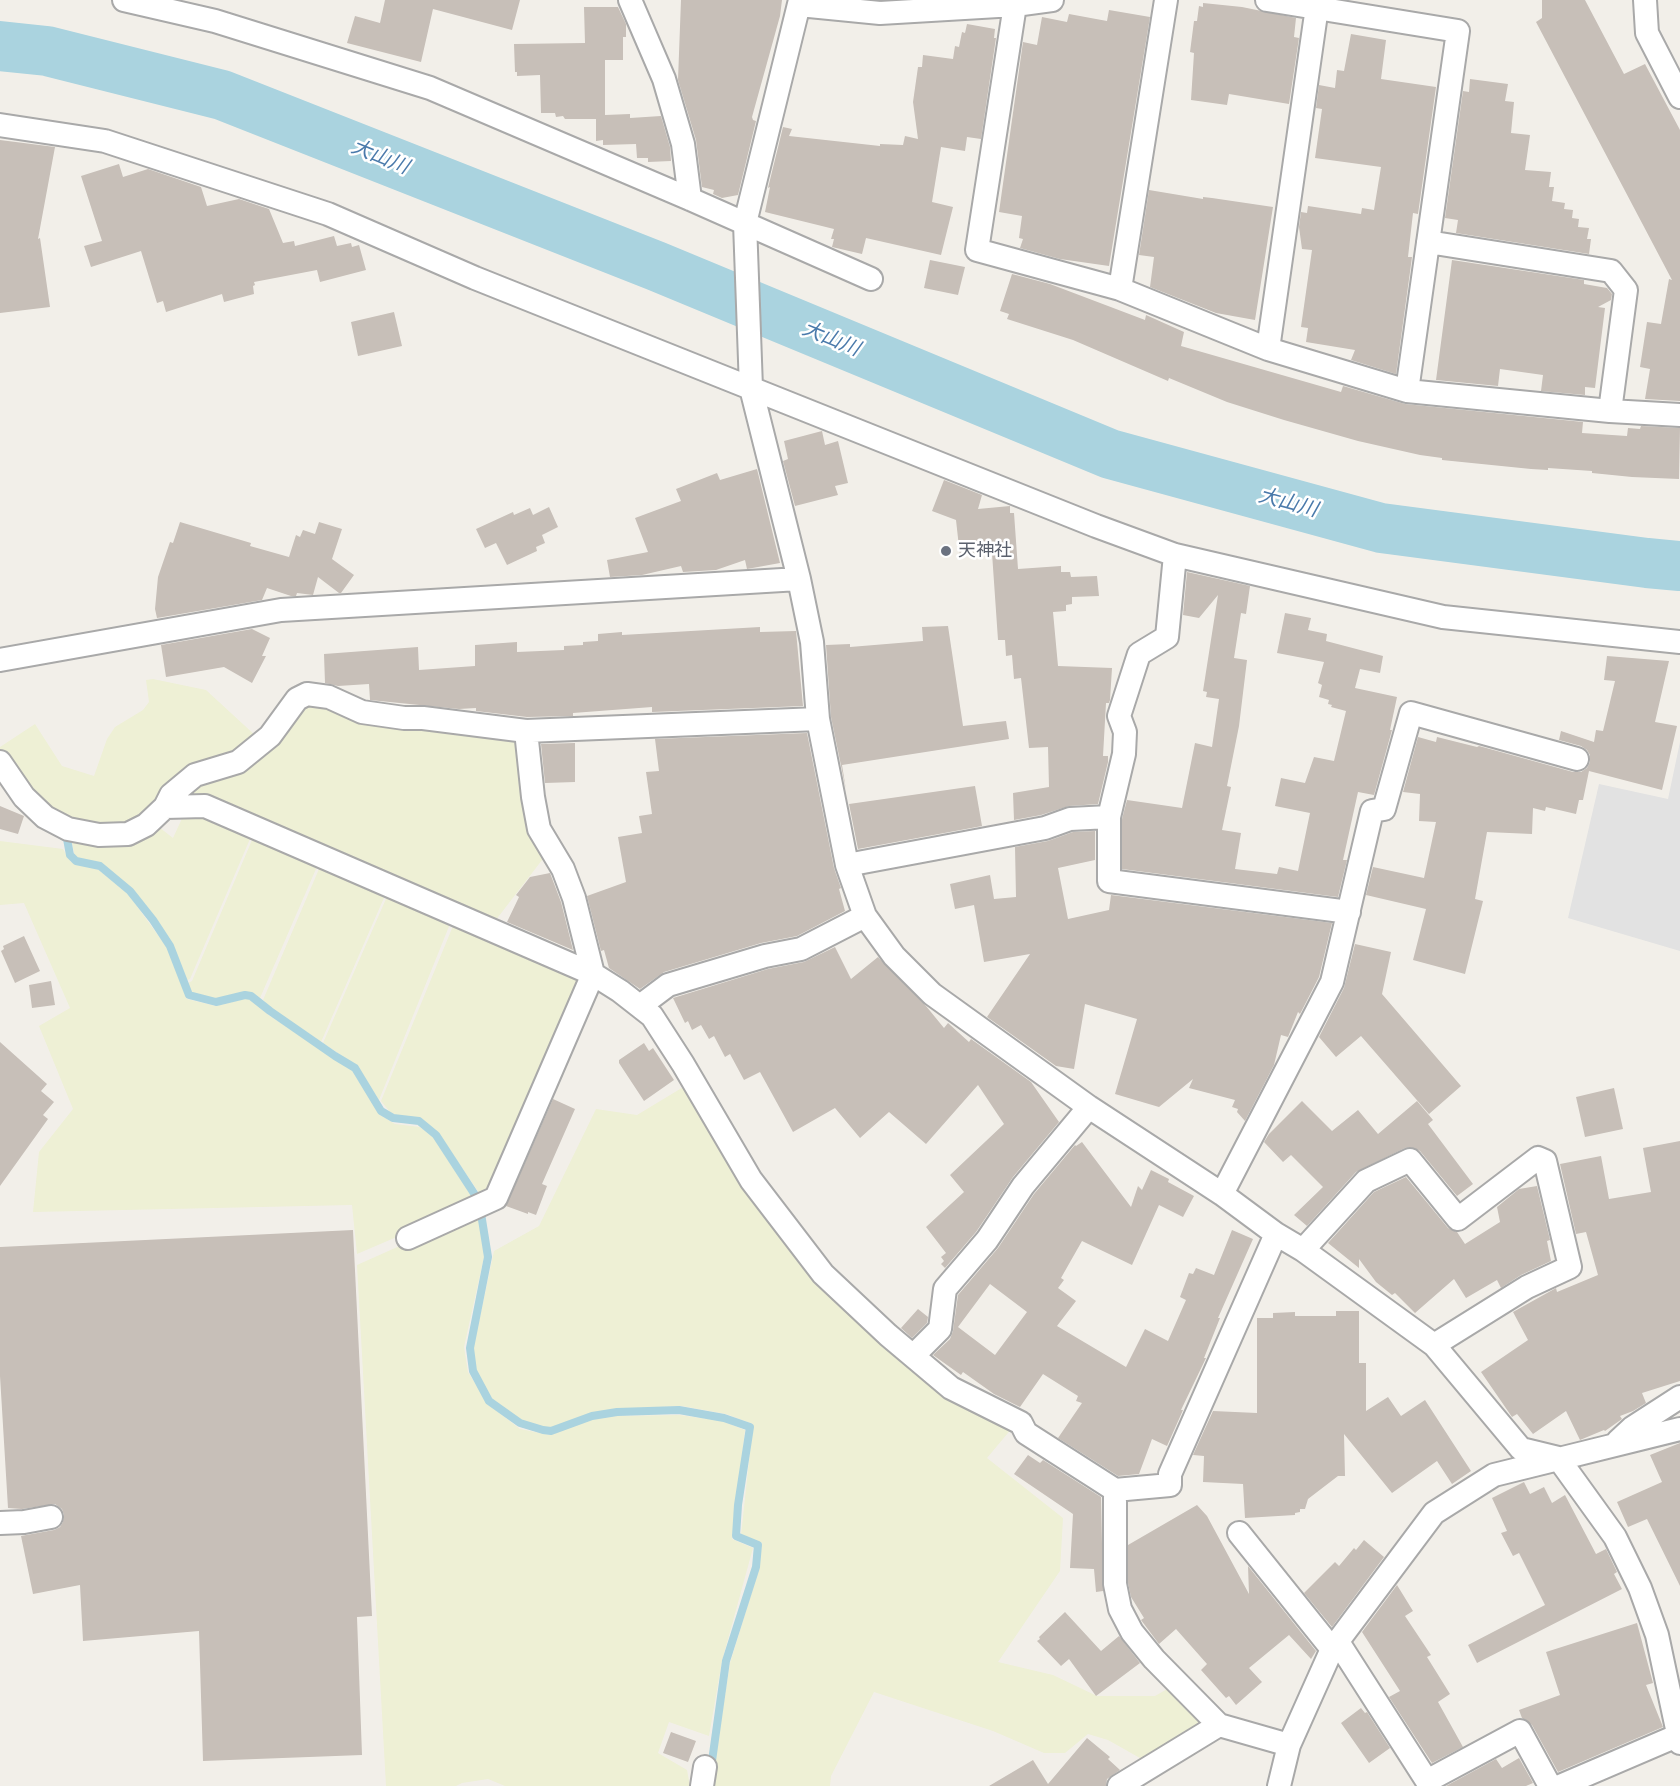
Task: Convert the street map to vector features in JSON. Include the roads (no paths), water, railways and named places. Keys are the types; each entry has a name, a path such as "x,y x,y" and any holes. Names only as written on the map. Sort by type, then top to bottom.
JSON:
{"street":[{"path":"124,0 215,21 430,88 871,279"},
{"path":"630,0 667,90 683,144 690,199"},
{"path":"1052,0 1015,5 880,13 799,2 745,224 751,387 800,579 812,642 818,719 847,865 865,916 894,956 932,994 1089,1107 1303,1250 1434,1345 1521,1449 1558,1458 1615,1537 1640,1587 1657,1635 1679,1727 1560,1786"},
{"path":"1120,289 1166,0"},
{"path":"1267,0 1458,31 1407,391"},
{"path":"1645,0 1647,33 1680,97"},
{"path":"1015,5 977,250 1120,289 1268,350 1407,391 1610,411 1680,415"},
{"path":"1268,350 1317,8"},
{"path":"0,125 105,141 328,214 475,278 1096,526 1175,555 1443,617 1680,642"},
{"path":"1428,242 1611,271 1626,290 1610,411"},
{"path":"1175,555 1167,637 1139,654 1119,716 1125,732 1124,754 1109,817 1109,881 1349,912"},
{"path":"0,660 281,610 800,579"},
{"path":"0,762 24,797 45,817 68,829 99,834 128,834 146,825 165,807 171,795 195,775 238,762 270,736 297,699 307,694 329,697 362,712 526,731 818,719"},
{"path":"1222,1194 1332,982 1372,811 1384,810 1411,713 1577,759"},
{"path":"408,1238 496,1198 593,974 574,898 563,869 539,828 533,798 526,731"},
{"path":"165,807 205,806 593,974 640,1006 652,1016 683,1064 751,1180 823,1274 888,1335 951,1389 1021,1423 1026,1433 1115,1490 1170,1485 1170,1474 1276,1234"},
{"path":"847,865 1045,828 1070,819 1109,817"},
{"path":"640,1006 668,985 765,956 801,949 865,916"},
{"path":"913,1356 940,1329 945,1289 987,1240 1023,1186 1089,1107"},
{"path":"1303,1250 1366,1180 1410,1160 1458,1219 1538,1158 1545,1161 1570,1268 1527,1287 1434,1345"},
{"path":"1613,1445 1632,1428 1680,1397"},
{"path":"1279,1786 1289,1745 1335,1646 1434,1513 1494,1475 1680,1430"},
{"path":"1115,1490 1115,1584 1120,1609 1132,1632 1154,1659 1219,1725 1289,1745"},
{"path":"0,1523 24,1522 51,1517"},
{"path":"1239,1533 1335,1646 1427,1780 1520,1731 1550,1786"},
{"path":"1119,1786 1219,1725"}],"waterway":[{"name":"大山川","path":"0,46 47,51 222,95 656,266 1110,454 1381,528 1680,566"},
{"path":"61,835 67,839 70,855 76,861 100,866 130,891 170,946 189,995 216,1002 245,995 251,996 355,1068 381,1111 393,1118 419,1121 436,1135 479,1201 488,1257 470,1348 473,1371 489,1401 520,1423 551,1431 592,1416 617,1412 679,1410 724,1418 750,1427 738,1505 736,1536 758,1545 756,1567 726,1661 711,1768"}],"place":[{"name":"天神社","path":"946,551"}]}
